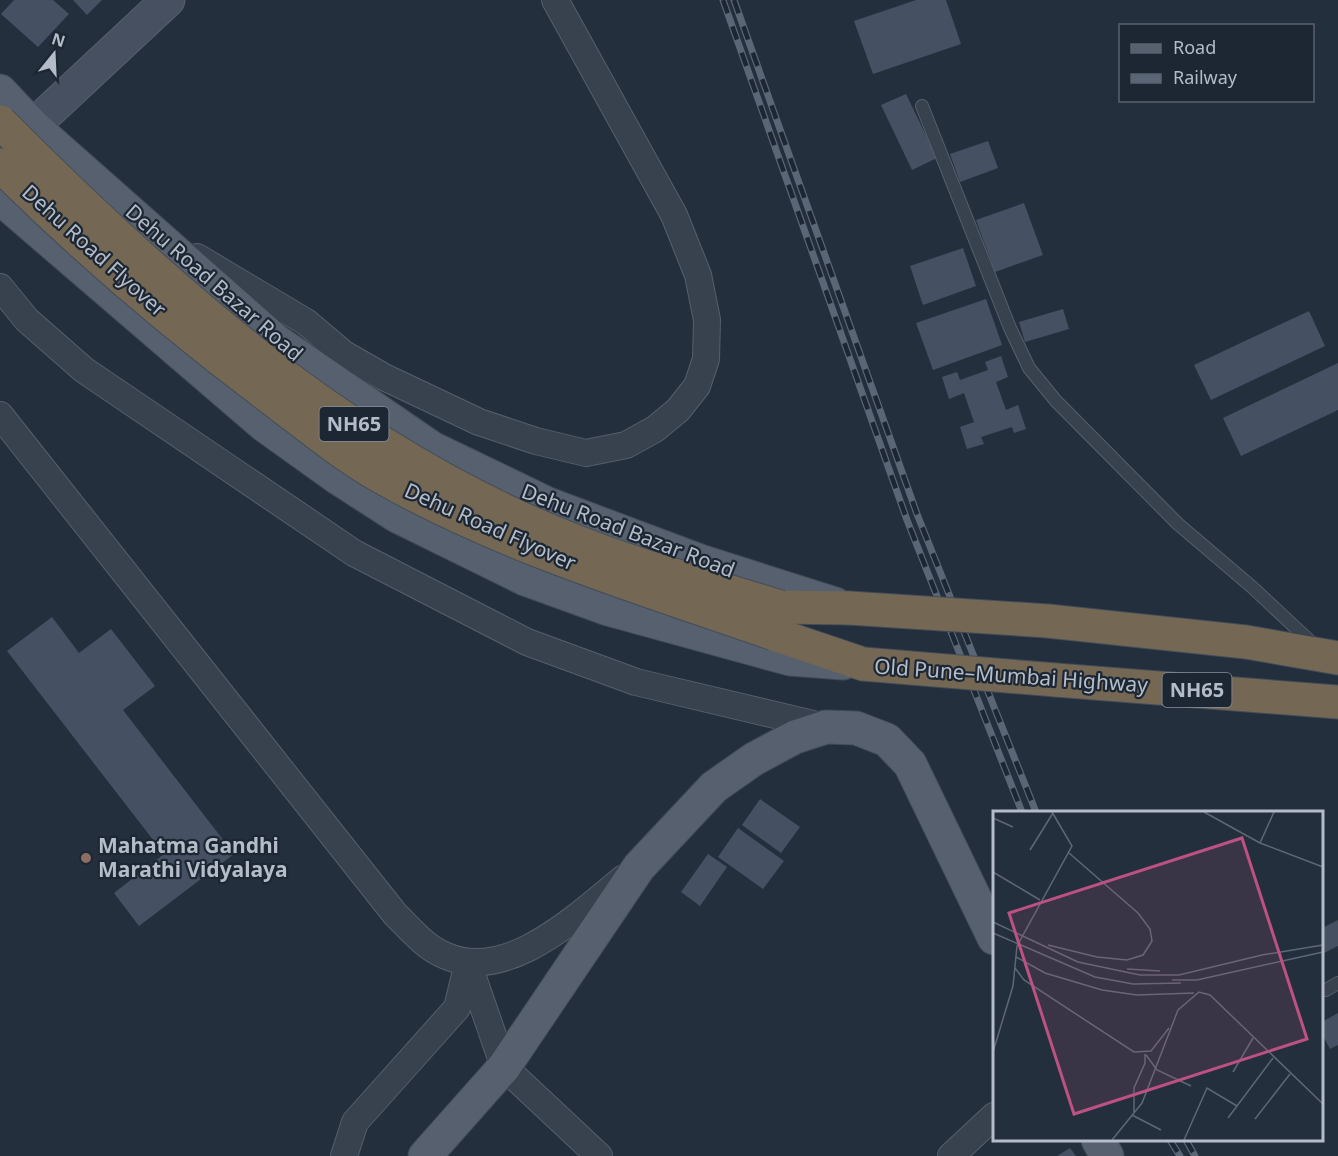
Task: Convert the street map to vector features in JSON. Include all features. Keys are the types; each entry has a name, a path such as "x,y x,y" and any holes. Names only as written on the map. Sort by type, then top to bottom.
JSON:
{"highway":[{"name":"Dehu Road Flyover","path":"0,122 82,205 176,289 275,368 362,430 427,470 575,542 777,620 863,664"},
{"name":"Dehu Road Flyover","path":"0,165 101,261 201,346 382,478 463,520 540,553 777,620 849,608 1048,621 1246,642 1332,657"},
{"name":"Old Pune–Mumbai Highway","path":"863,664 1338,702"}],"main road":[{"name":"Dehu Road Bazar Road","path":"0,91 33,126 276,341 432,448 559,508 700,561 849,608"},
{"path":"0,198 264,425 338,478 397,516 525,579 608,609 790,659 863,664"},
{"path":"425,1156 504,1067 639,867 714,787 754,759 795,737 826,727 856,728 887,740 910,764 993,936"},
{"path":"1099,1141 1107,1156"}],"street":[{"path":"0,165 33,126 168,0"},
{"path":"150,229 306,322 344,354 384,377 479,422 536,441 586,453 626,445 655,429 678,410 697,386 706,359 707,320 698,275 674,215 555,0"},
{"path":"0,287 27,320 84,370 354,553 538,646 636,682 826,727"},
{"path":"0,415 395,914 417,936 443,955 468,963 507,957 544,942 639,867"},
{"path":"468,963 504,1067 599,1156"},
{"path":"344,1156 355,1122 457,1008 468,963"},
{"path":"951,1156 993,1117"}],"lane":[{"path":"922,106 1010,328 1029,368 1056,401 1178,524 1332,657"},
{"path":"1326,990 1338,983"}],"building":[{"path":"14,0 53,0 69,14 38,47 1,14"},
{"path":"73,0 102,0 87,15"},
{"path":"916,0 946,0 961,44 873,74 854,21"},
{"path":"906,94 937,158 912,170 881,105"},
{"path":"988,141 998,168 960,182 950,154"},
{"path":"1024,203 1043,255 995,272 976,220"},
{"path":"963,248 976,286 923,305 910,266"},
{"path":"986,299 1002,345 933,370 916,323"},
{"path":"1063,309 1069,329 1025,342 1019,322"},
{"path":"1309,311 1325,346 1211,400 1194,365"},
{"path":"1001,356 1008,377 996,382 1006,410 1018,405 1026,429 1014,433 1012,427 981,437 984,444 967,449 960,427 974,422 964,393 949,399 942,377 957,372 960,380 988,370 985,362"},
{"path":"1338,363 1338,410 1241,456 1223,418"},
{"path":"52,617 79,653 111,629 155,686 123,710 234,854 139,926 114,893 164,854 7,651"},
{"path":"760,799 800,827 781,853 742,825"},
{"path":"738,828 784,861 763,889 718,857"},
{"path":"708,854 727,867 700,906 681,892"},
{"path":"1338,920 1338,946 1323,954 1323,928"},
{"path":"1338,1013 1338,1045 1330,1049 1323,1036 1323,1021"},
{"path":"1070,1148 1076,1156 1057,1156"}],"railway":[{"path":"723,0 907,520 1022,811"},
{"path":"734,0 917,514 1036,811"},
{"path":"1171,1141 1180,1156"},
{"path":"1187,1141 1195,1156"}],"place":[{"name":"Mahatma Gandhi Marathi Vidyalaya","path":"86,858"}]}
